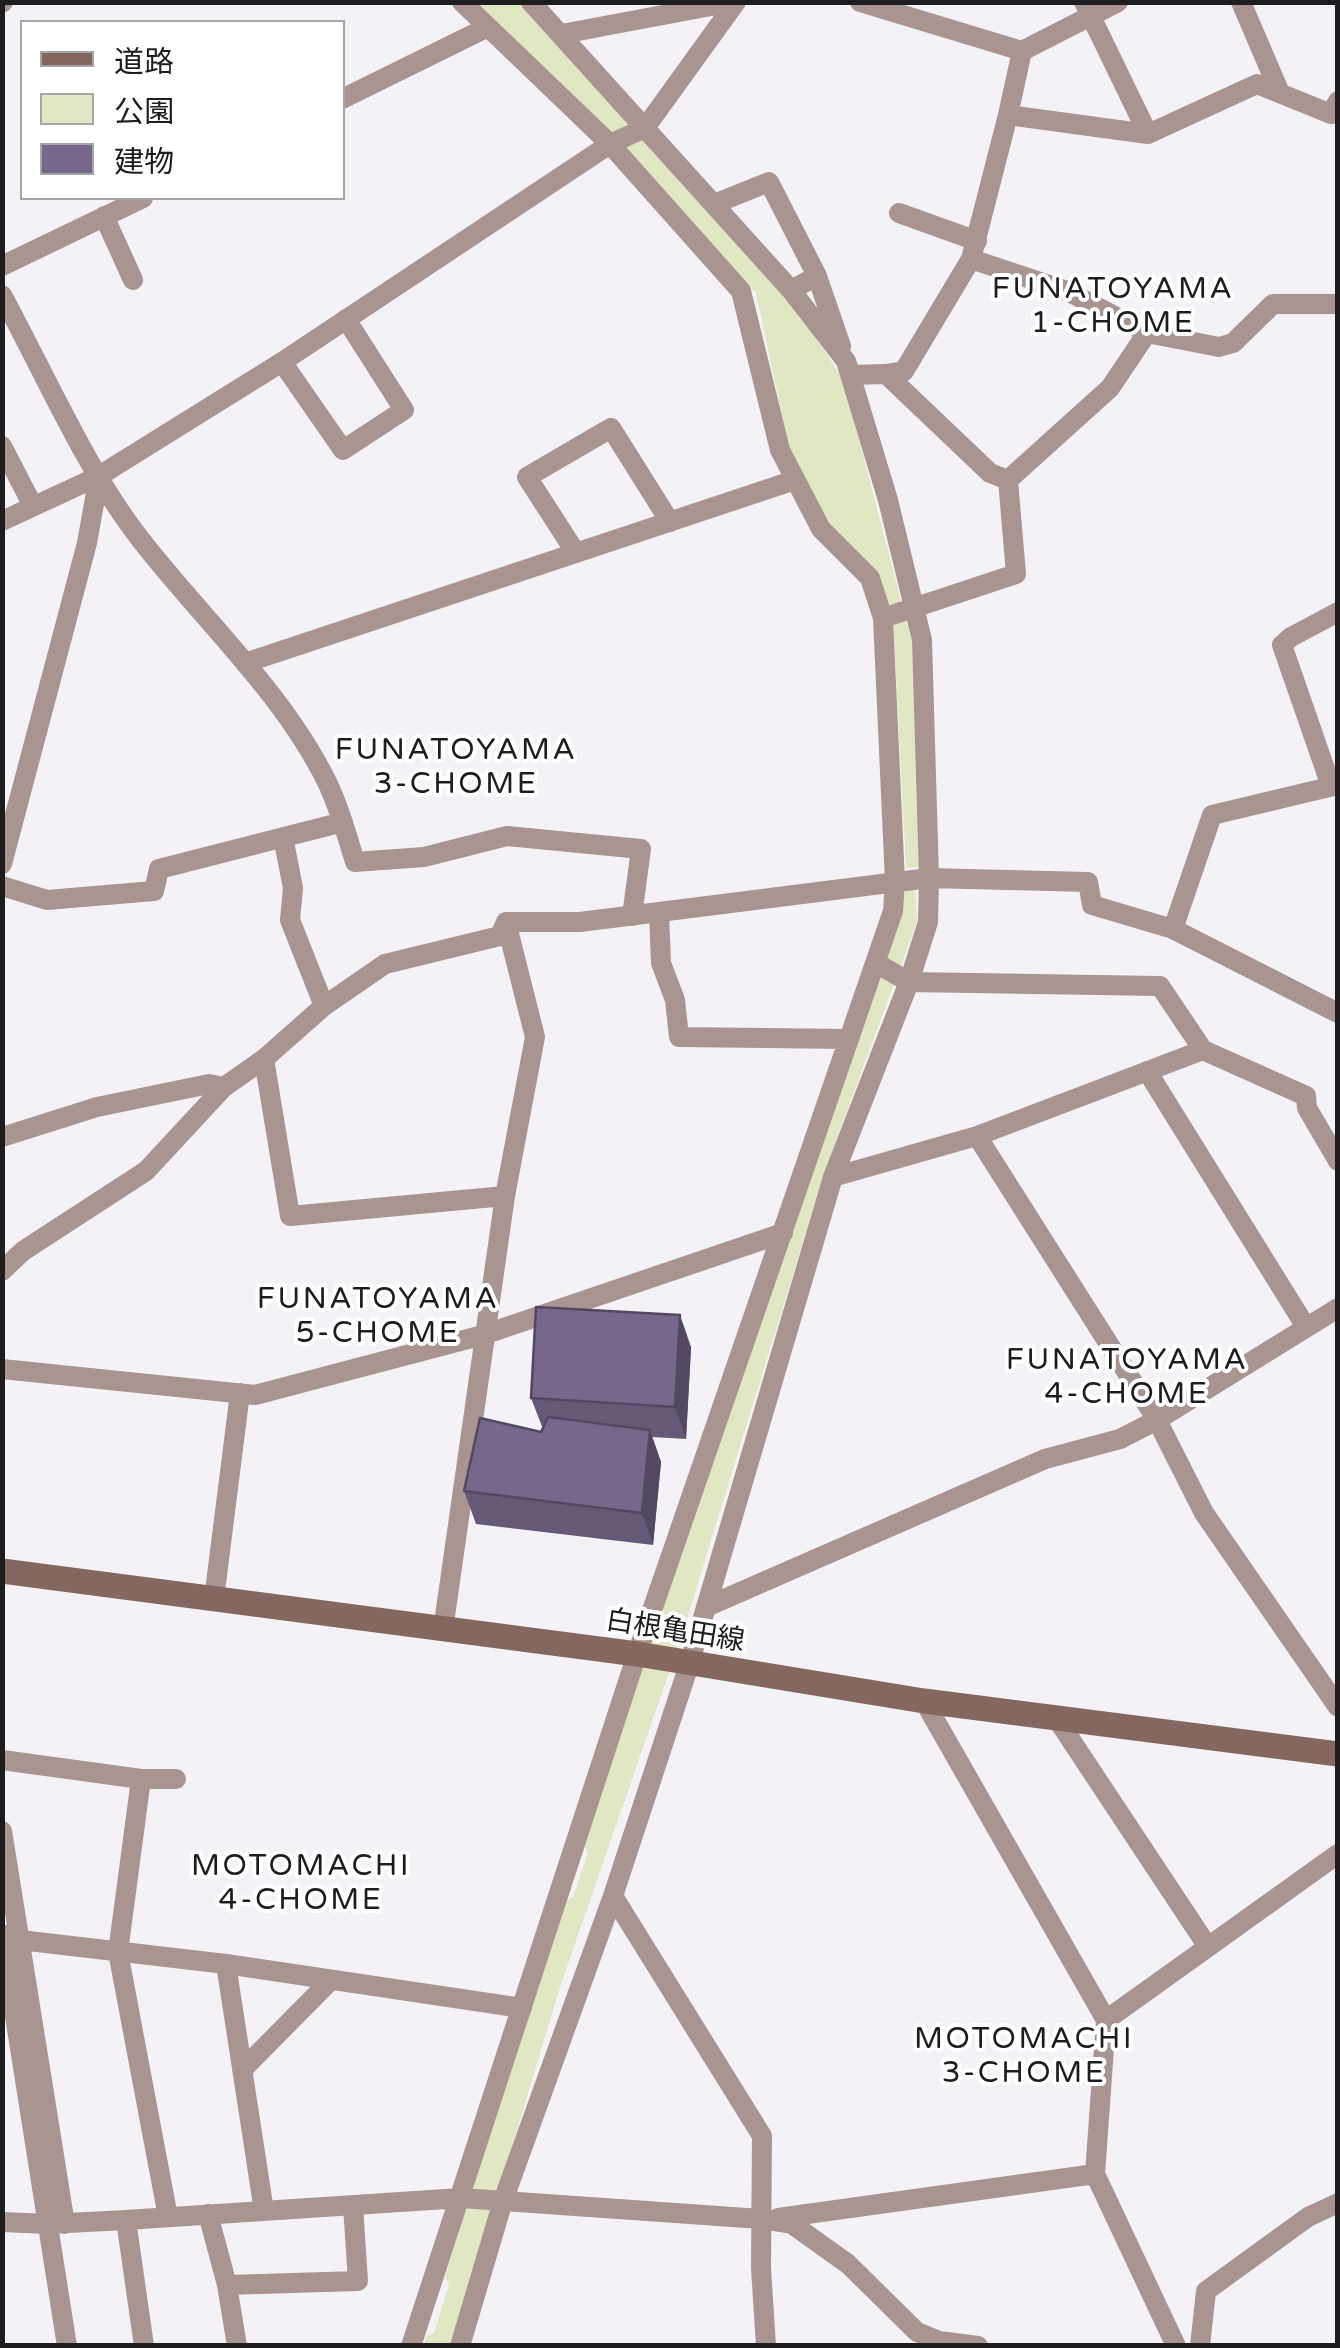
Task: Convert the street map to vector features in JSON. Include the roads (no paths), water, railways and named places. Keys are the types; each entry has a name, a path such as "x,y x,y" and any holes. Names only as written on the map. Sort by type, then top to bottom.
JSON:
{"main road":[{"name":"白根亀田線","path":"2,1571 637,1654 924,1702 1338,1754"}],"street":[{"path":"411,2346 637,1654 893,912 896,882 883,618 870,578 821,530 780,450 741,291 610,144 462,2"},
{"path":"531,2 791,290 848,368 886,374 904,370 974,250 1022,51 1088,10 1118,2"},
{"path":"562,34 734,2"},
{"path":"2,521 99,476 282,362 610,144 644,128 734,2"},
{"path":"860,2 1022,51"},
{"path":"1241,2 1280,93"},
{"path":"1088,10 1148,134"},
{"path":"345,98 488,28"},
{"path":"1008,115 1148,134 1257,84 1332,114 1338,101"},
{"path":"460,2346 503,2201 689,1665 833,1177 909,982 928,922 922,640 888,500 817,276 769,182 714,204"},
{"path":"2,266 138,200"},
{"path":"899,213 1147,333 1219,347 1233,342 1273,304 1338,304"},
{"path":"104,216 133,280"},
{"path":"791,290 817,276"},
{"path":"2,294 99,476 140,538 301,736 328,784 355,862 424,857 507,836 641,849 632,916"},
{"path":"282,362 343,450 404,410 346,319"},
{"path":"1008,480 1110,388 1147,333"},
{"path":"886,374 990,474 1008,480"},
{"path":"576,552 527,478 611,428 670,522"},
{"path":"2,446 33,506"},
{"path":"2,864 87,543 99,476"},
{"path":"245,663 795,480"},
{"path":"883,618 1016,574 1008,480"},
{"path":"1173,929 1212,815 1334,786 1282,646 1291,637 1338,612"},
{"path":"2,886 47,900 154,891 159,870 342,822"},
{"path":"283,837 293,888 290,920 324,1006"},
{"path":"506,922 580,922 929,878 1088,882 1092,905 1173,929 1338,1012"},
{"path":"659,912 661,963 675,1000 679,1037 849,1040"},
{"path":"2,1271 23,1251 146,1170 224,1086 264,1059 324,1006 385,964 500,936 506,922"},
{"path":"443,1630 483,1335 536,1038 506,922"},
{"path":"876,963 909,982 1160,986 1203,1050 1306,1096 1306,1108 1338,1161"},
{"path":"833,1177 978,1136 1203,1050"},
{"path":"264,1059 290,1216 505,1196"},
{"path":"1147,1071 1306,1327"},
{"path":"2,1137 97,1107 208,1084 224,1086"},
{"path":"978,1136 1157,1420 1204,1513 1338,1707"},
{"path":"2,1369 255,1394 483,1335 782,1233"},
{"path":"706,1607 1045,1459 1120,1438 1157,1420 1338,1308"},
{"path":"214,1599 240,1393"},
{"path":"924,1702 1106,2020 1095,2174 1176,2346"},
{"path":"1057,1718 1208,1947"},
{"path":"2,1760 141,1779 176,1779"},
{"path":"141,1779 118,1952 168,2217"},
{"path":"2,1831 12,1937 56,2224 67,2346"},
{"path":"1106,2020 1338,1854"},
{"path":"612,1896 762,2136 766,2346"},
{"path":"12,1937 522,2008"},
{"path":"226,1964 264,2211"},
{"path":"242,2070 330,1980"},
{"path":"761,2219 1095,2174"},
{"path":"2,2222 56,2224 461,2198 761,2219 792,2224 848,2264 917,2332 939,2341 978,2346"},
{"path":"1200,2346 1206,2291 1308,2217 1338,2203"},
{"path":"227,2285 358,2281 353,2206"},
{"path":"208,2214 227,2285 237,2346"},
{"path":"126,2220 144,2346"}],"district":[{"name":"FUNATOYAMA 1-CHOME","path":"1113,307"},
{"name":"FUNATOYAMA 3-CHOME","path":"456,768"},
{"name":"FUNATOYAMA 5-CHOME","path":"378,1317"},
{"name":"FUNATOYAMA 4-CHOME","path":"1127,1378"},
{"name":"MOTOMACHI 4-CHOME","path":"301,1884"},
{"name":"MOTOMACHI 3-CHOME","path":"1024,2057"}]}
